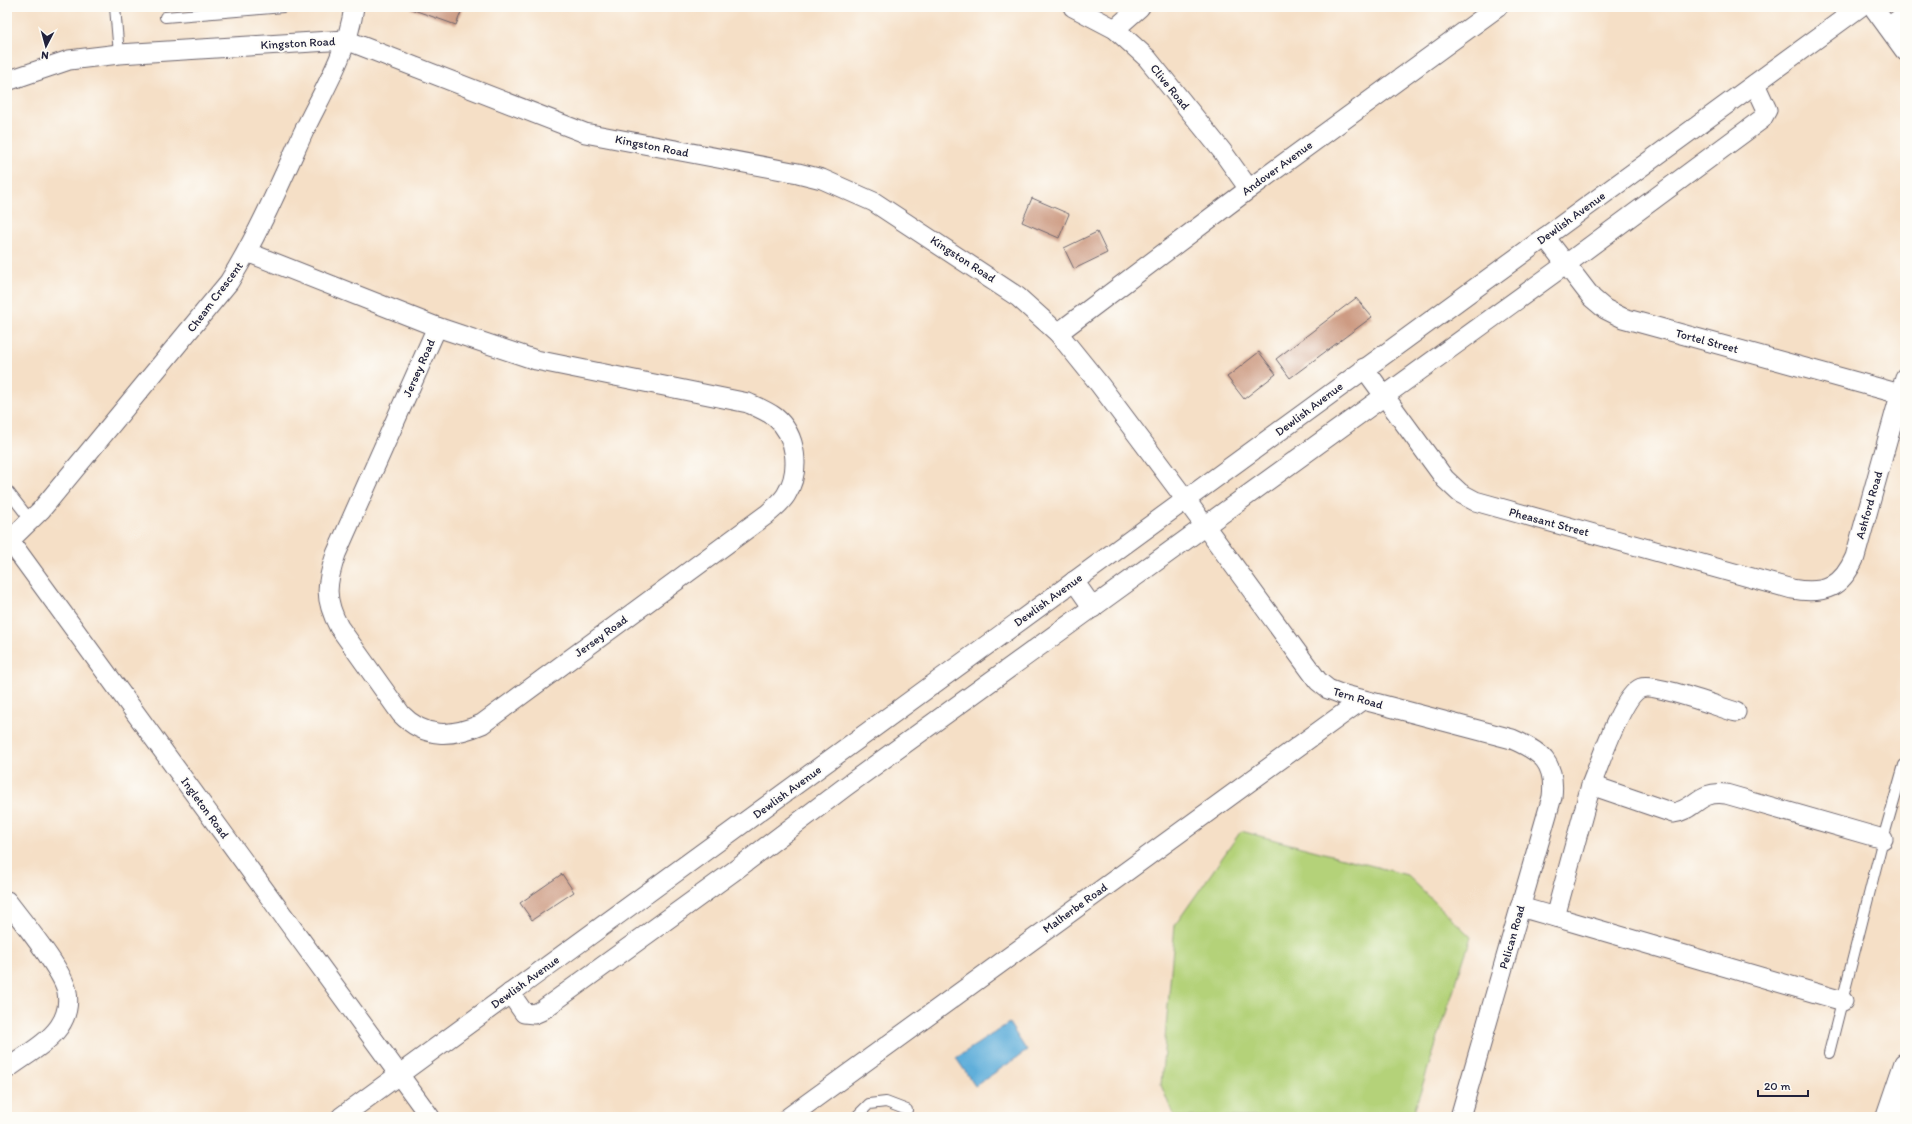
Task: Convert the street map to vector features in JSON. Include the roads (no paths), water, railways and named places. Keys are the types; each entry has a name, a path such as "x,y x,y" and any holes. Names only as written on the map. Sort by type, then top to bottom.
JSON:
{"highway":[{"path":"1888,1117 1905,1064"},
{"path":"1904,1117 1905,1113"}],"street":[{"name":"Cheam Crescent","path":"9,542 41,510 229,282 247,252 346,40 354,7"},
{"name":"Clive Road","path":"1072,7 1115,29 1146,58 1222,152 1249,189"},
{"path":"1115,29 1140,7"},
{"name":"Andover Avenue","path":"1058,333 1249,189 1498,7"},
{"name":"Dewlish Avenue","path":"341,1117 1860,7"},
{"path":"1873,7 1905,51"},
{"path":"1888,27 1905,15"},
{"name":"Kingston Road","path":"7,81 69,60 119,54 346,40 586,133 798,173 848,189 874,202 990,277 1018,297 1058,333 1100,384 1186,500"},
{"name":"Dewlish Avenue","path":"510,993 521,1010 528,1014 534,1014 540,1011 734,871 845,787 1565,265 1762,119 1767,110 1755,84"},
{"name":"Tortel Street","path":"1545,237 1565,265 1601,306 1605,310 1623,318 1903,386"},
{"name":"Jersey Road","path":"247,252 437,327 536,360 748,403 764,410 776,418 791,440 794,452 792,481 786,494 766,515 482,724 465,731 452,734 437,733 420,729 401,714 339,627 331,612 327,598 329,574 336,554 437,327"},
{"name":"Pheasant Street","path":"1364,368 1444,479 1460,493 1475,501 1792,589"},
{"name":"Ashford Road","path":"1792,589 1808,592 1830,588 1845,576 1850,569 1855,557 1903,386"},
{"name":"Tern Road","path":"1186,500 1318,681 1328,689 1362,700 1512,739 1528,746 1544,758"},
{"name":"Ingleton Road","path":"9,542 430,1117"},
{"path":"1074,581 1093,608"},
{"path":"1555,917 1591,785 1611,733 1634,692 1641,688 1656,688 1736,712"},
{"name":"Malherbe Road","path":"789,1117 1362,700"},
{"name":"Pelican Road","path":"1460,1117 1552,797 1553,776 1550,767 1544,758"},
{"path":"828,762 845,787"},
{"path":"1591,785 1673,813 1680,812 1708,794 1726,794 1883,838"},
{"path":"7,901 57,969 67,991 68,1005 65,1017 58,1028 47,1039 7,1069"},
{"path":"1520,908 1843,1001"}],"lane":[{"path":"115,7 119,54"},
{"path":"166,17 283,7"},
{"path":"7,490 31,520"},
{"path":"1829,1053 1883,838 1904,765"},
{"path":"856,1117 869,1104 886,1102 907,1110"}],"water":[{"path":"1009,1023 1027,1051 975,1086 956,1058"}]}
